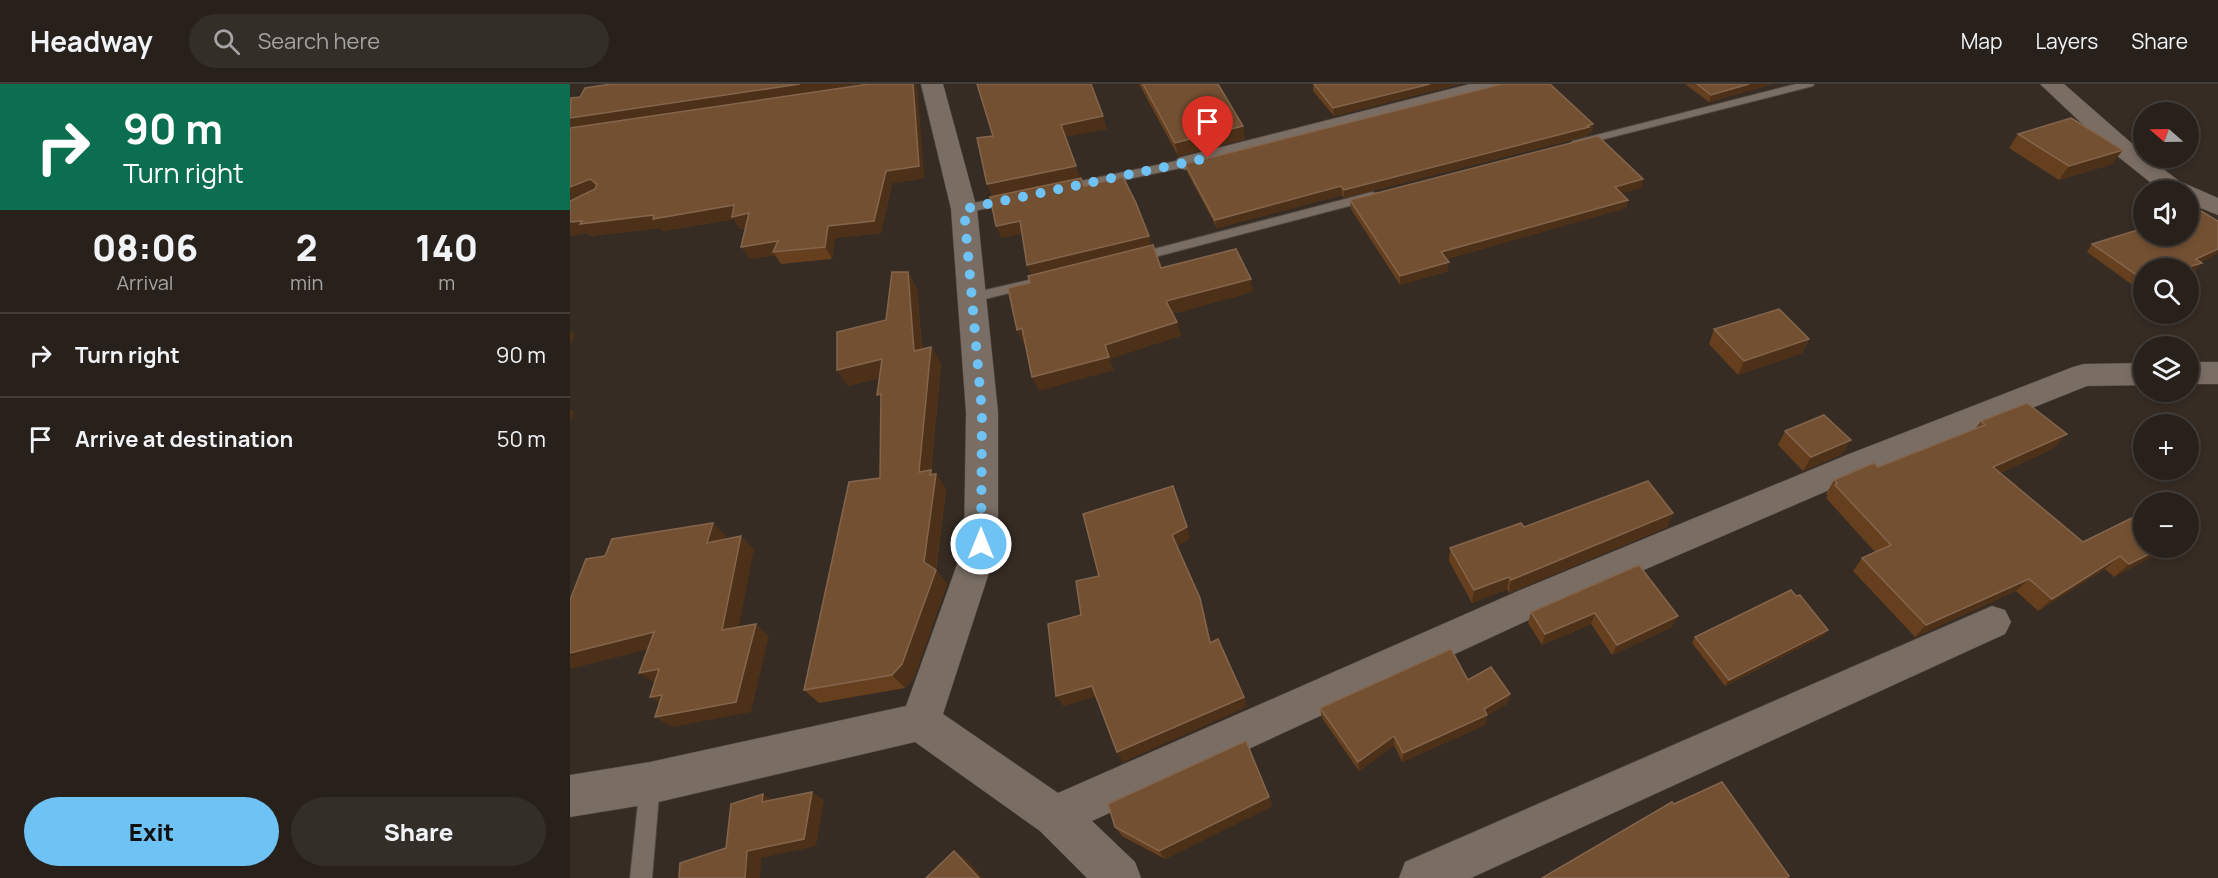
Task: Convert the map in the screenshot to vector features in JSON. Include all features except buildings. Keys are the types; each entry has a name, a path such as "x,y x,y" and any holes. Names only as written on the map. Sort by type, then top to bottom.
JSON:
{"street":[{"path":"920,722 981,544 982,412 964,209 932,84"},
{"path":"1186,163 1496,84"},
{"path":"2051,84 2119,146 2162,180"},
{"path":"2199,199 2218,207"},
{"path":"2199,373 2218,373"},
{"path":"1055,816 1531,602 1860,463 2084,375 2133,374"},
{"path":"1421,878 1992,622"},
{"path":"570,795 650,783 920,722 1055,816 1119,878"}],"lane":[{"path":"1565,146 1809,84"},
{"path":"1046,192 1186,163"},
{"path":"1126,261 1380,194"},
{"path":"964,209 1022,197"},
{"path":"973,297 1038,282"},
{"path":"641,878 650,783"}],"route":[{"path":"981,544 982,412 964,209 1208,158"}]}
